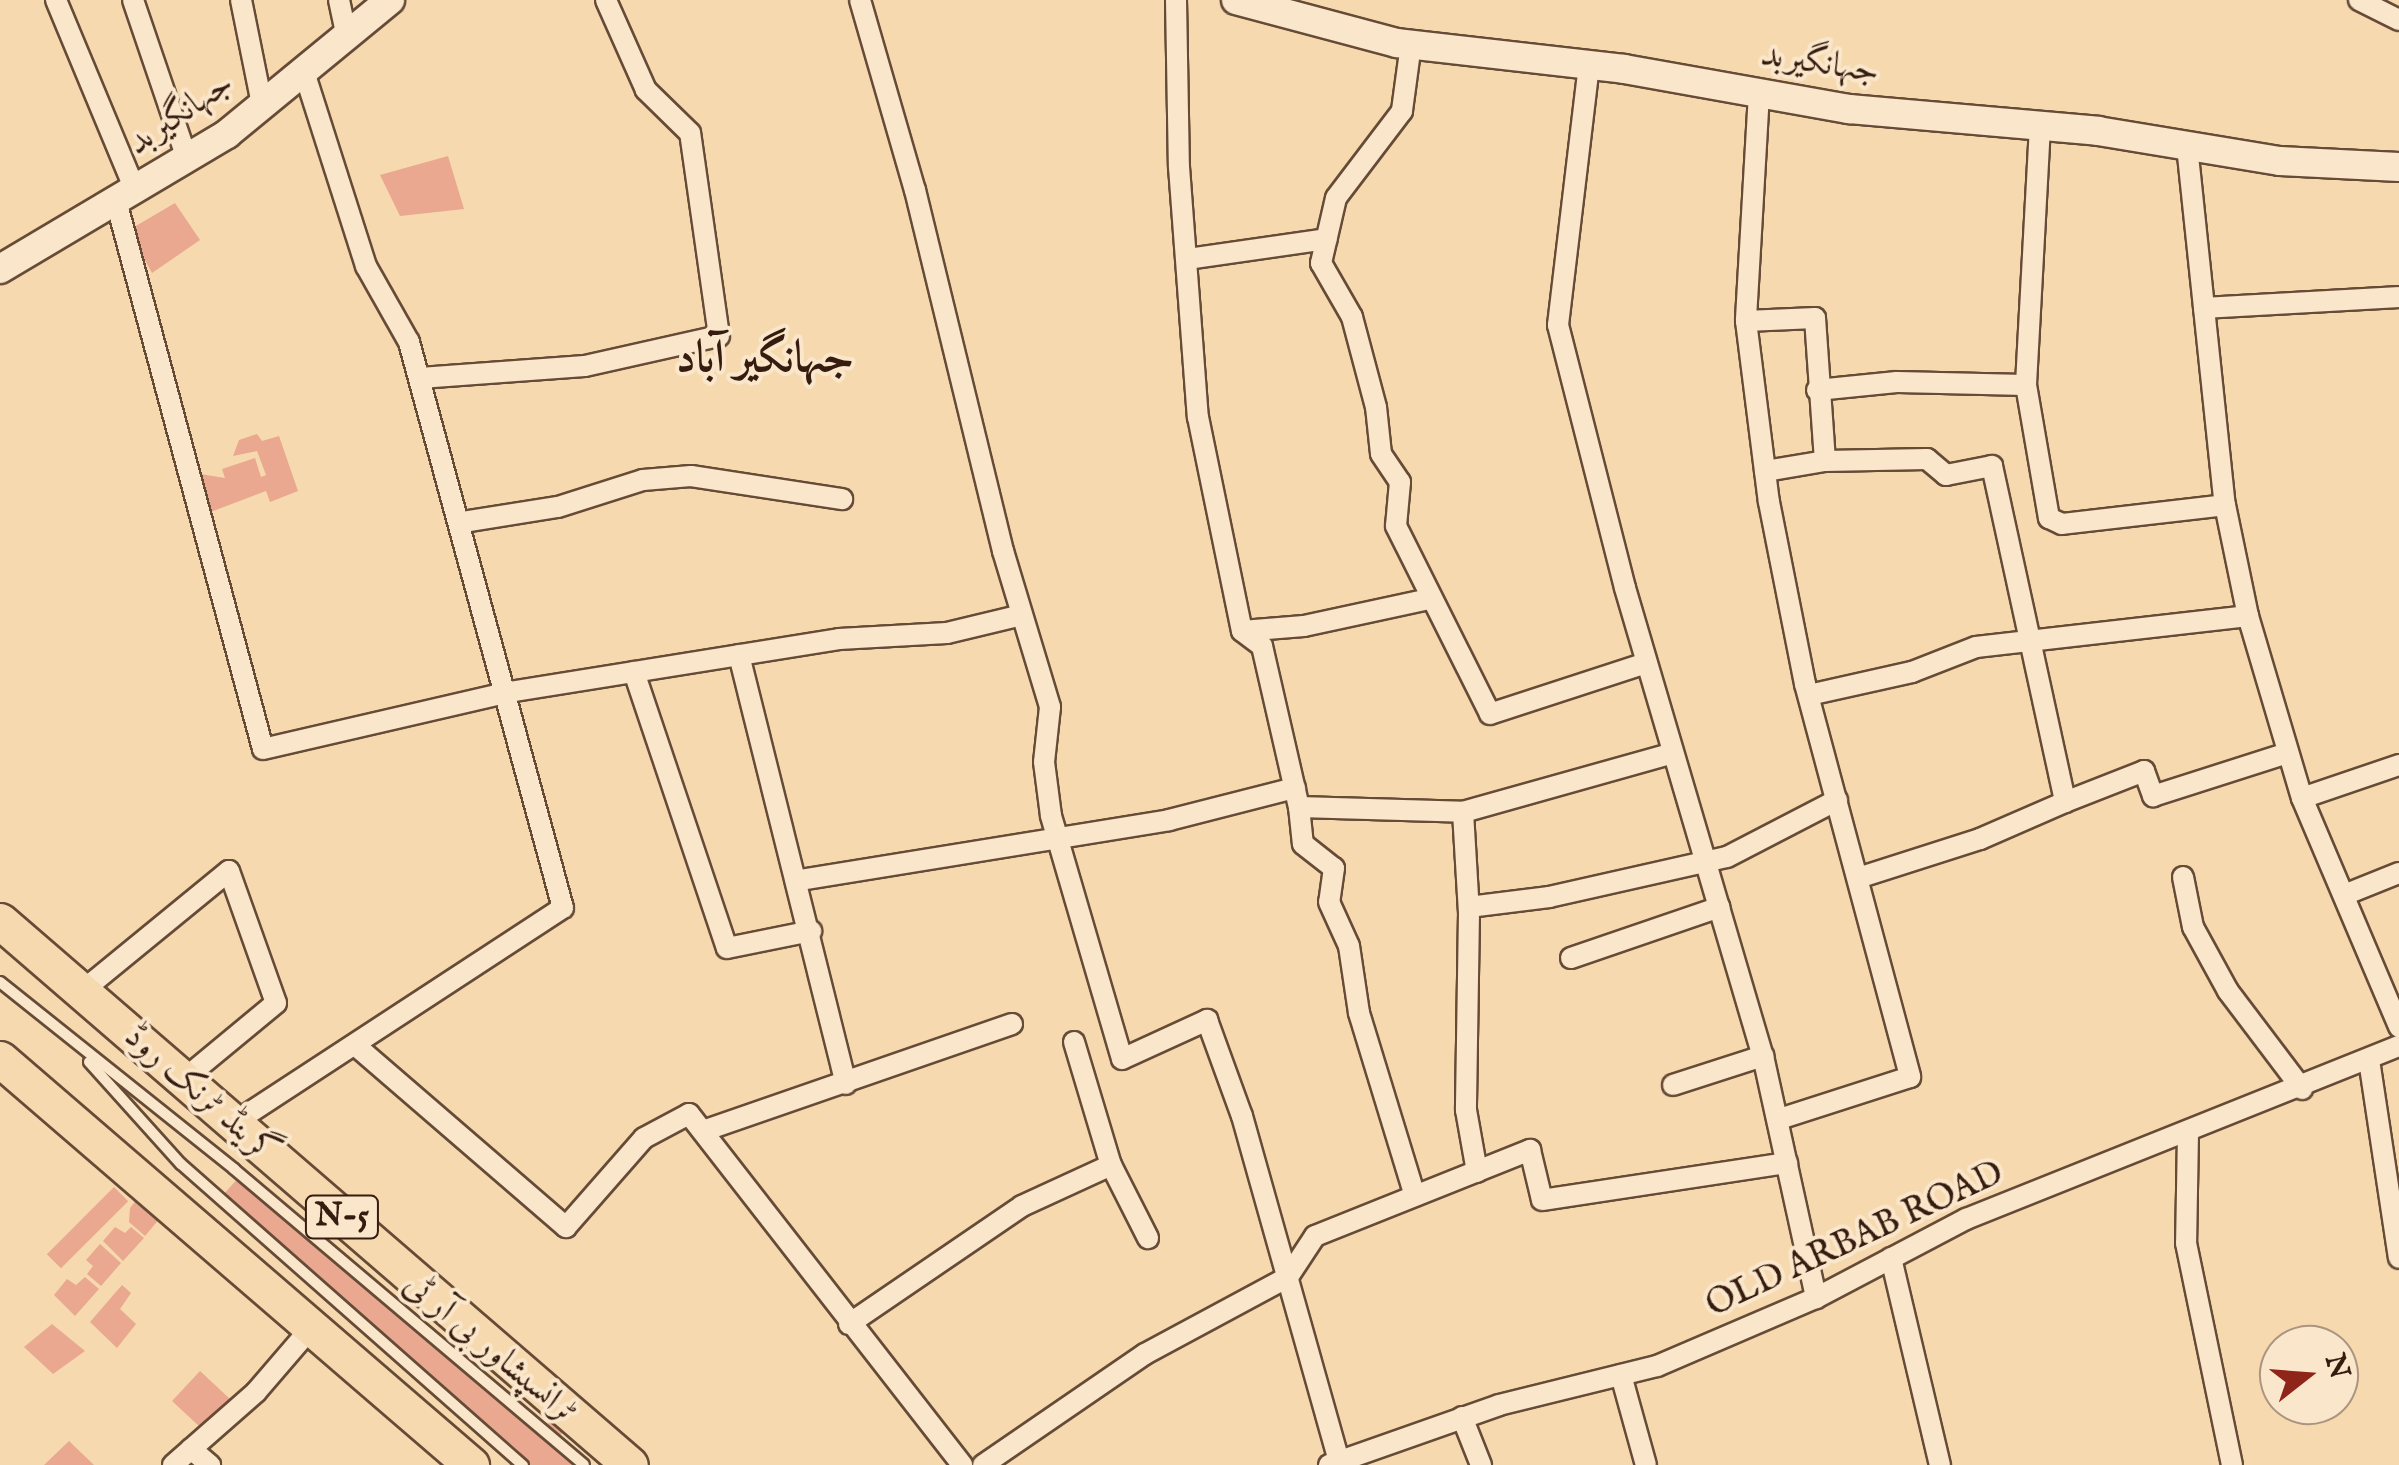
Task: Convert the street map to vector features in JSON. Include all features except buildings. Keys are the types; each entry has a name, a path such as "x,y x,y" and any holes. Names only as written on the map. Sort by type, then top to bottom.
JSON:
{"highway":[{"name":"گرینڈ ٹرنک روڈ","path":"0,921 630,1465"},
{"path":"0,1059 471,1465"}],"street":[{"path":"56,0 126,195 263,749 510,692 739,655 947,633 1022,615"},
{"path":"133,0 187,158"},
{"path":"241,0 262,104"},
{"path":"339,0 346,33"},
{"name":"جہانگیربد","path":"0,268 187,158 262,104 390,0"},
{"path":"420,378 585,366 718,336 690,132 646,90 606,0"},
{"path":"860,0 1050,708 1044,762 1056,835 1122,1060 1207,1020 1288,1276 1334,1463"},
{"path":"1176,0 1198,417 1242,631 1262,646 1297,798 1303,844 1334,868 1328,902 1349,946 1359,1014 1416,1196"},
{"name":"جہانگیربد","path":"1236,0 1412,44 1589,65 1849,108 2040,126 2280,160 2399,166"},
{"path":"2359,0 2399,20"},
{"path":"1412,44 1402,111 1336,198 1322,263 1352,316 1376,407 1381,454 1400,482 1396,526 1490,714 1646,663"},
{"path":"1589,65 1558,326 1646,663 1763,1056 1779,1119 1798,1238 1816,1298"},
{"path":"234,1124 564,908 510,692 409,342 366,266 303,69"},
{"path":"1759,93 1746,321 1765,471 1809,696 1910,1078 1779,1119"},
{"path":"2040,126 2026,385 2054,524 2224,506"},
{"path":"2188,146 2224,506 2248,616 2302,798 2399,1027"},
{"path":"1188,259 1327,239"},
{"path":"2204,308 2399,297"},
{"path":"1746,321 1815,318 1817,390 1825,461"},
{"path":"1817,390 1897,382 2026,385"},
{"path":"1765,471 1825,461 1927,459 1946,475 1992,466 2065,802"},
{"path":"463,522 558,507 643,480 691,476 842,499"},
{"path":"1242,631 1304,626 1430,599"},
{"path":"1809,696 2029,638 2248,616"},
{"path":"739,655 800,880 846,1084"},
{"path":"634,672 727,948 812,932"},
{"path":"800,880 1297,798 1463,812 1673,752"},
{"path":"1858,878 1980,839 2144,771 2154,796 2288,754"},
{"path":"2302,798 2399,765"},
{"path":"1469,907 1549,897 1727,857 1836,800"},
{"path":"1463,812 1469,907 1466,1110 1476,1172"},
{"path":"81,992 229,870 276,1003 183,1080"},
{"path":"2344,894 2399,873"},
{"path":"2182,877 2194,927 2228,990 2302,1089"},
{"path":"1571,958 1720,906"},
{"path":"703,1131 1012,1024"},
{"path":"1074,1042 1111,1165 1148,1238"},
{"path":"355,1045 566,1227 644,1138 690,1114 962,1465"},
{"name":"OLD ARBAB ROAD","path":"1334,1463 1462,1417 1658,1366 1816,1298 1966,1220 2302,1089 2399,1046"},
{"path":"1673,1085 1763,1056"},
{"path":"2369,1060 2399,1258"},
{"path":"2188,1133 2186,1244 2232,1465"},
{"path":"982,1465 1145,1354 1288,1276 1315,1236 1530,1150 1542,1200 1787,1163"},
{"path":"849,1324 1022,1206 1111,1165"},
{"path":"1892,1258 1940,1465"},
{"path":"173,1465 256,1392 312,1327"},
{"path":"1621,1375 1646,1465"},
{"path":"1462,1417 1482,1465"},
{"path":"192,1449 210,1465"}],"lane":[{"name":"ٹرانسپشاور بی آر ٹی","path":"0,982 79,1050 234,1168 584,1465"},
{"name":"ٹرانسپشاور بی آر ٹی","path":"79,1050 181,1164 523,1465"}],"district":[{"name":"جہانگیر آباد","path":"765,359"}]}
